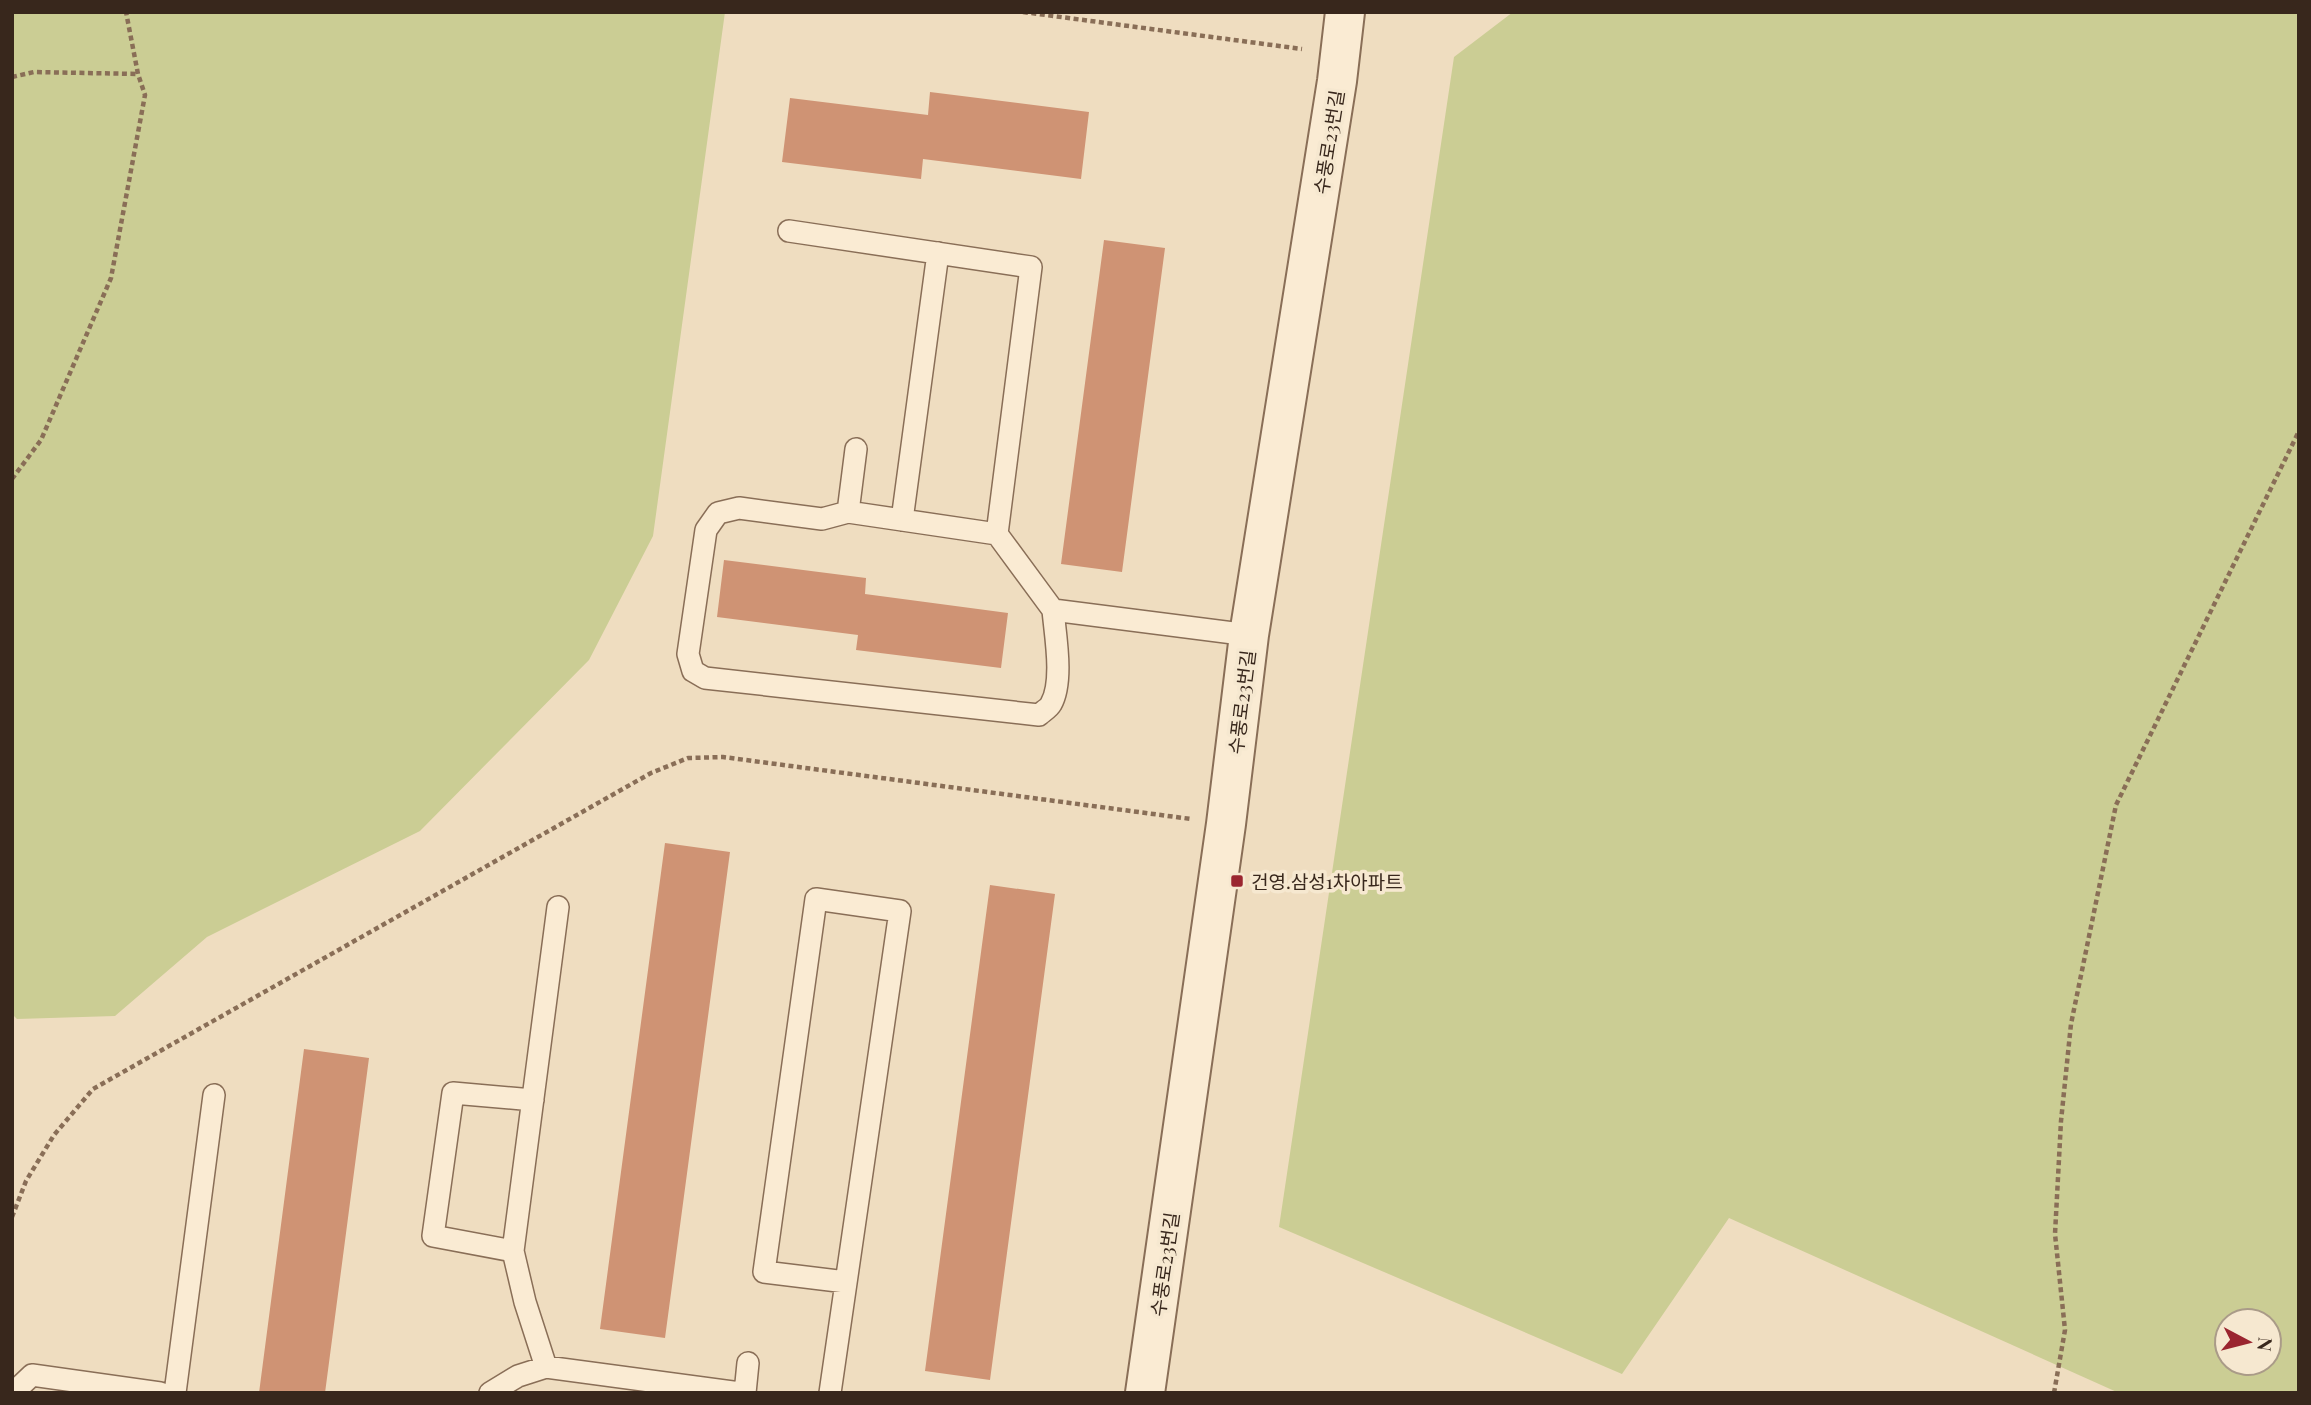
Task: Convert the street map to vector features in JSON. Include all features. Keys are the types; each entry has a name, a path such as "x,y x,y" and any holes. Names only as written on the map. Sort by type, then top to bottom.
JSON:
{"street":[{"name":"수풍로23번길","path":"1145,1393 1226,824 1250,635 1341,54 1345,12"}],"lane":[{"path":"789,231 1031,267 996,534 1053,610 1056,683 1051,704 1039,715 705,678 693,671 688,653 706,530 718,513 739,508 822,519 848,512 996,534"},
{"path":"902,520 938,253"},
{"path":"848,512 856,449"},
{"path":"1053,610 1250,635"},
{"path":"830,1393 900,911 816,899 764,1272 846,1282"},
{"path":"546,1367 525,1302 513,1251 558,907"},
{"path":"513,1251 433,1236 453,1093 533,1100"},
{"path":"174,1393 214,1095"},
{"path":"490,1393 519,1376 546,1367 732,1392 748,1363"},
{"path":"13,1393 32,1375 83,1387 160,1393"}],"path":[{"path":"12,479 41,440 111,278 145,95 138,74 126,12"},
{"path":"1023,12 1341,54"},
{"path":"12,77 34,72 138,74"},
{"path":"2054,1393 2065,1330 2055,1234 2061,1121 2071,1024 2116,805 2299,430"}],"green space":[{"path":"12,12 725,12 653,536 589,660 420,831 207,937 115,1016 17,1019 12,1014"},
{"path":"1513,12 2299,12 2299,1393 2119,1393 1729,1218 1622,1374 1279,1227 1454,57"}],"building":[{"path":"930,92 1089,112 1081,179 923,159 921,179 782,162 790,98 928,115"},
{"path":"1104,240 1165,248 1122,572 1061,564"},
{"path":"724,560 866,578 865,594 1008,613 1001,668 856,650 858,635 717,617"},
{"path":"665,843 730,852 665,1338 600,1329"},
{"path":"990,885 1055,894 990,1380 925,1371"},
{"path":"304,1049 369,1058 325,1393 259,1393"}],"place":[{"name":"건영.삼성1차아파트","path":"1237,881"}]}
